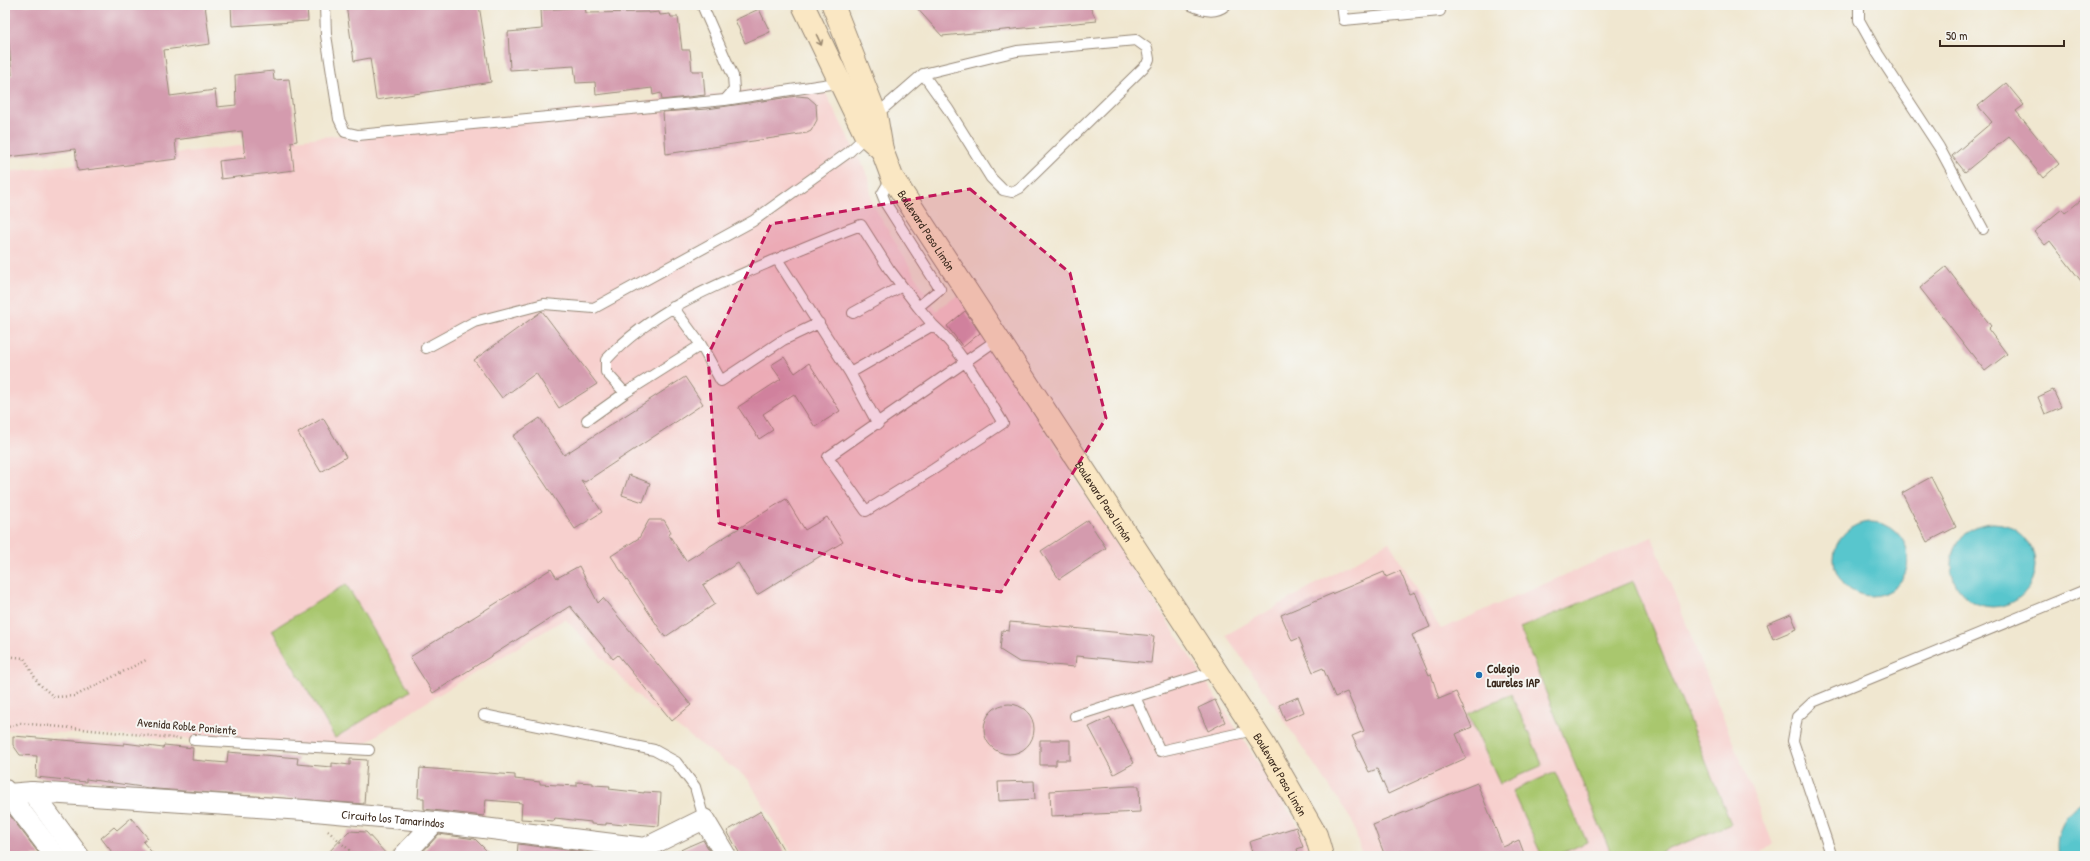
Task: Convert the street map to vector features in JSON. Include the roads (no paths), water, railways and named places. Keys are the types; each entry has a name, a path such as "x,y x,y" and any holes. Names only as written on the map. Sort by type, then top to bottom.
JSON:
{"main road":[{"name":"Boulevard Paso Limón","path":"803,5 850,80 876,115 874,143"},
{"name":"Boulevard Paso Limón","path":"833,5 850,80 874,143 892,177 1254,730 1316,835 1322,856"}],"street":[{"name":"Circuito los Tamarindos","path":"6,792 32,792 304,810 435,822 637,852 704,819"},
{"path":"6,792 55,856"},
{"path":"32,792 79,856"},
{"path":"704,819 726,856"},
{"path":"403,856 435,822"}],"lane":[{"path":"325,5 326,35 339,119 345,132 358,136 725,100 850,80"},
{"path":"702,5 733,76 734,90 725,100"},
{"path":"1191,5 1204,11 1219,11 1226,5"},
{"path":"1342,5 1344,20 1440,11 1439,5"},
{"path":"1392,5 1393,16"},
{"path":"1859,5 1860,20 1878,54 1939,147 1983,229"},
{"path":"876,115 923,74 1017,51 1136,40 1147,48 1149,59 1147,64 1026,182 1012,192 1003,190 991,178 948,109 923,74"},
{"path":"426,348 474,322 544,304 594,308 753,221 849,152 874,143"},
{"path":"892,177 882,194 886,204 940,289 918,307"},
{"path":"624,393 606,372 606,360 622,342 673,307 710,287 812,243 861,225 918,307 933,325 951,341 966,362 1003,423 934,469 866,511 828,457 878,424 966,362 998,339"},
{"path":"777,259 850,373 878,424"},
{"path":"853,313 902,286"},
{"path":"673,307 701,345 721,381 782,340 819,323"},
{"path":"850,373 933,325"},
{"path":"587,420 624,393 701,345"},
{"path":"1829,856 1830,851 1793,740 1797,717 1813,702 2085,590"},
{"path":"1075,716 1216,671"},
{"path":"1135,697 1160,751 1254,730"},
{"path":"484,715 654,750 676,762 695,787 704,819"},
{"name":"Avenida Roble Poniente","path":"194,740 369,750"}],"water":[{"path":"1871,522 1892,528 1902,538 1908,559 1902,580 1892,590 1871,596 1850,590 1840,580 1834,559 1840,538 1850,528"},
{"path":"1993,523 2009,526 2023,535 2032,549 2035,565 2032,581 2023,595 2009,604 1993,607 1977,604 1963,595 1954,581 1951,565 1954,549 1963,535 1977,526"},
{"path":"2085,801 2085,856 2058,856 2057,847 2059,831 2062,824 2071,811"}],"place":[{"name":"Colegio Laureles IAP","path":"1479,675"}]}
